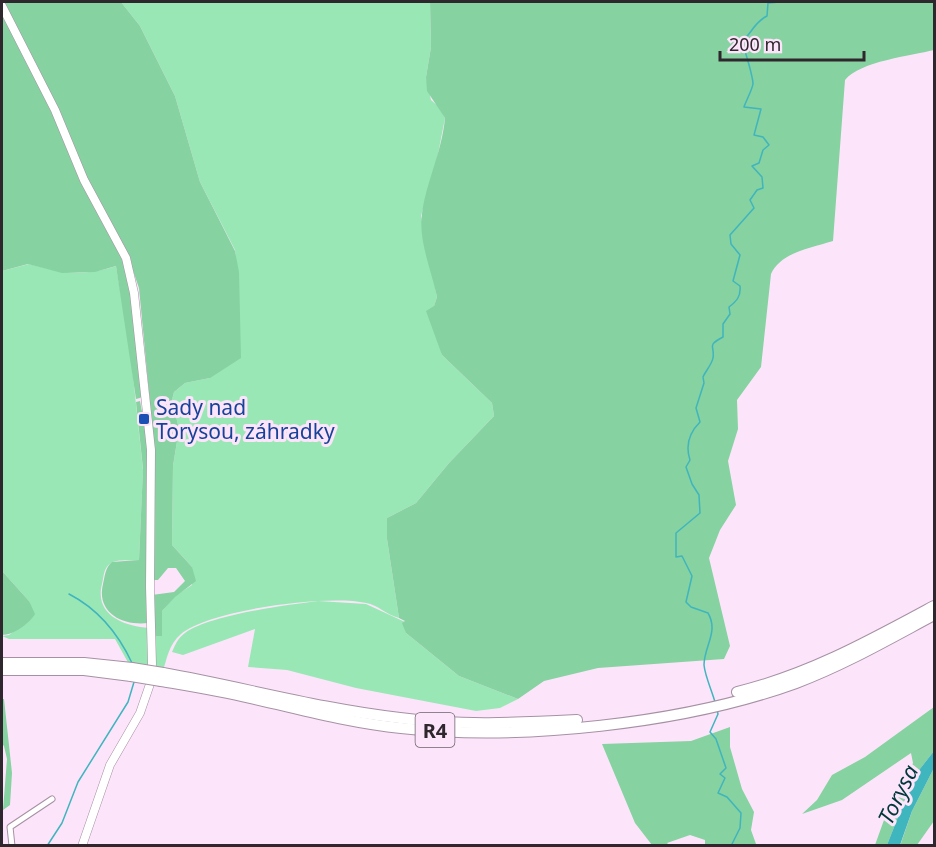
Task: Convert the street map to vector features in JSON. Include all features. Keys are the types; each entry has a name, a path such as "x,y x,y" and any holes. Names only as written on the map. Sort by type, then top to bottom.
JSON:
{"highway":[{"name":"R4","path":"715,701 792,676 834,659 934,606"},
{"name":"R4","path":"2,663 84,663 381,716 495,724 584,720 715,701 795,683 839,665 934,615"},
{"name":"R4","path":"2,670 131,672"}],"street":[{"path":"2,6 55,110 84,180 126,258 135,293 151,450 152,664 150,684 140,713 110,765 82,846"},
{"path":"12,846 10,827 52,799"}],"green space":[{"path":"5,2 121,2 140,26 175,96 200,182 235,251 239,272 241,358 210,378 185,383 174,392 172,400 179,429 173,466 172,545 192,567 196,581 175,597 162,611 162,636 154,636 152,595 174,592 185,581 176,568 168,568 158,580 152,580 155,455 139,288 130,262 128,270 143,395 136,399 116,266 95,272 62,273 28,264 2,271 2,11"},
{"path":"121,2 430,2 431,47 426,77 431,100 439,107 445,118 437,159 421,216 437,297 434,306 442,355 492,403 494,416 449,463 416,503 387,518 387,539 399,618 370,604 348,601 298,603 242,611 195,625 181,634 171,647 163,671 155,673 154,636 162,636 162,611 175,596 192,585 192,567 172,545 173,466 179,429 172,400 174,392 185,383 210,378 236,260 235,250 200,182 175,96 140,26"},
{"path":"430,2 934,2 934,50 862,68 845,80 833,241 789,256 771,274 761,367 737,400 738,429 728,461 736,505 720,530 709,558 730,646 724,659 598,668 544,681 518,699 459,676 406,633 402,623 405,621 399,618 387,539 387,518 416,503 449,463 494,416 492,403 442,355 426,311 434,306 437,297 421,224 445,118 427,91 426,77 431,47"},
{"path":"29,264 52,270 82,273 116,266 130,348 143,470 139,560 117,561 108,565 104,573 101,595 102,604 113,617 130,625 149,628 150,669 130,666 115,639 9,639 2,636 9,635 31,619 29,601 2,571 2,271"},
{"path":"140,401 148,444 148,623 129,622 114,616 104,603 102,594 106,572 112,562 139,560 143,469 136,402"},
{"path":"2,571 29,601 35,614 20,628 2,635"},
{"path":"318,601 366,604 405,622 406,633 459,676 518,699 500,708 476,711 356,688 287,670 248,667 255,629 183,655 172,652 185,633 212,621 249,612"},
{"path":"2,699 4,699 12,773 10,805 3,810 7,759 2,744"},
{"path":"934,707 934,751 905,788 904,802 887,845 875,845 884,820 913,763 911,753 842,800 802,814 817,800 832,775 865,757"},
{"path":"730,727 730,747 742,789 754,812 751,830 756,844 783,845 705,845 705,840 690,835 667,843 669,845 652,845 635,823 602,744 691,741"},
{"path":"934,768 934,821 917,845 900,846 912,811"}],"water":[{"path":"934,751 934,768 912,811 900,845 887,845 904,802 905,788"}],"waterway":[{"path":"715,702 704,665 712,633 711,620 708,613 691,607 686,602 692,576 682,556 676,557 676,533 700,513 699,495 686,467 690,460 688,444 693,430 700,422 696,408 704,383 703,377 713,358 712,346 723,337 723,324 730,314 729,307 740,293 740,286 733,281 740,255 731,244 730,235 754,208 750,200 757,190 763,188 762,177 752,166 759,163 763,150 769,145 763,137 754,135 761,109 744,107 753,84 741,42 767,16 768,3 780,2"},
{"path":"69,594 89,607 106,623 114,632 132,663"},
{"path":"47,846 62,823 78,782 128,702 134,682"},
{"path":"717,710 718,714 710,732 716,739 726,768 720,774 725,778 718,793 727,797 741,813 740,828 731,846"}],"place":[{"name":"Sady nad Torysou, záhradky","path":"144,419"}],"water label":[{"name":"Torysa","path":"897,794"}]}
